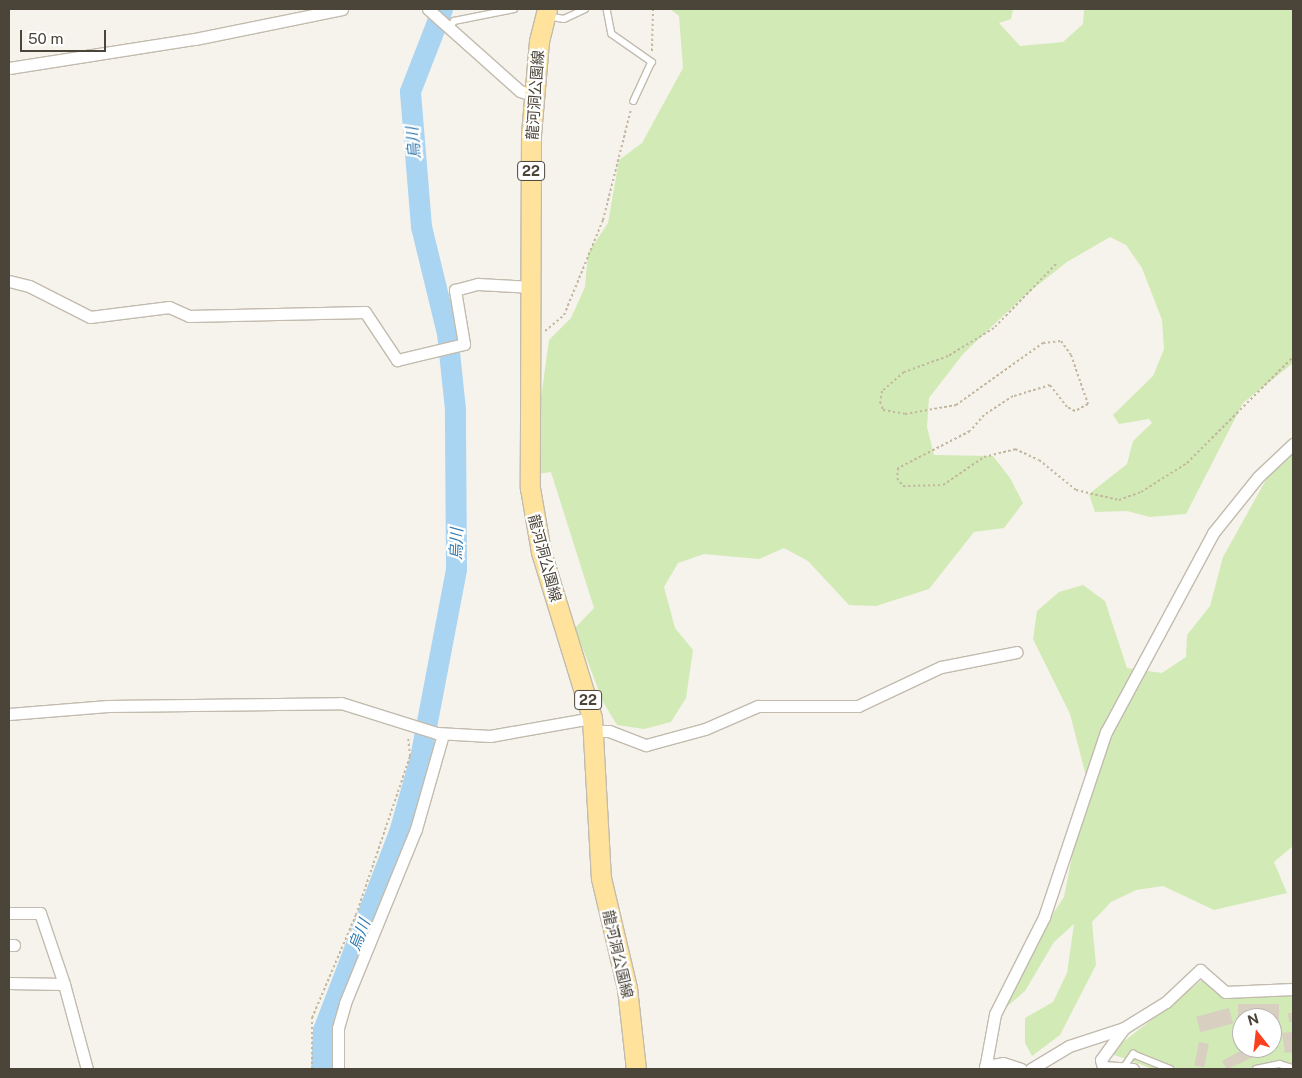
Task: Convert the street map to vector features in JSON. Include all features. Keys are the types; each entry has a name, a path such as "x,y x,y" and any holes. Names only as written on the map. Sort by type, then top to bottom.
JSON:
{"main road":[{"name":"龍河洞公園線","path":"546,12 534,96 532,287 533,520 594,725 600,870 627,988 636,1069"}],"street":[{"path":"9,68 195,39 342,9"},
{"path":"428,9 448,31 520,91 534,96"},
{"path":"9,281 29,286 90,317 169,307 189,316 365,312 396,360 461,347 455,290 478,284 532,287"},
{"path":"1021,1069 1003,1063 985,1068 995,1014 1055,890 1106,732 1213,533 1258,476 1293,444"},
{"path":"9,714 108,706 341,703 410,723 440,734 490,736 594,725 646,745 705,729 758,706 858,706 941,668 1017,652"},
{"path":"338,1069 338,1028 345,1003 416,829 440,734"},
{"path":"9,913 40,913 64,984 87,1069"},
{"path":"1031,1069 1069,1046 1124,1028 1166,1002 1200,970 1210,974 1225,992 1293,989"},
{"path":"9,983 64,984"},
{"path":"1124,1028 1102,1060 1103,1068 1129,1068"}],"lane":[{"path":"448,31 454,21 514,9"},
{"path":"546,12 564,19 585,9"},
{"path":"607,9 612,34 652,62 634,101"},
{"path":"1129,1068 1133,1054 1170,1069"},
{"path":"1256,1069 1279,1064 1293,1068"}],"path":[{"path":"652,62 653,9"},
{"path":"533,334 564,315 603,220 634,101"},
{"path":"1056,264 994,328 948,356 904,372 882,391 880,402 883,410 905,414 956,406 1043,343 1061,341 1071,355 1088,404 1075,411 1067,407 1050,385 1013,396 984,415 970,431 898,468 897,478 903,486 943,485 984,457 1015,449 1039,460 1076,490 1119,500 1140,492 1187,463 1293,357"},
{"path":"312,1069 312,1018 356,915 410,756 410,723"}],"green space":[{"path":"670,9 1013,9 1011,19 999,23 1020,46 1063,42 1083,24 1084,9 1293,9 1293,363 1243,403 1186,514 1150,517 1127,511 1095,512 1089,494 1127,464 1133,441 1152,423 1149,419 1119,424 1113,415 1153,376 1164,349 1162,320 1142,268 1126,245 1110,237 1067,262 1024,296 963,354 929,398 927,427 934,455 993,456 1010,478 1023,503 1004,528 974,532 929,589 876,606 849,605 808,561 784,548 759,559 704,554 678,563 664,587 675,628 693,650 686,698 671,722 644,729 617,725 603,702 575,628 594,608 551,472 537,474 535,441 549,340 571,318 585,287 588,253 608,223 619,160 642,143 683,68 679,16"},
{"path":"1293,442 1293,846 1274,862 1287,893 1214,910 1163,886 1136,890 1111,902 1092,922 1096,965 1060,1035 1032,1056 1025,1043 1025,1018 1053,1002 1067,973 1074,924 1054,942 1025,991 995,1017 1025,956 1064,897 1087,780 1070,714 1033,639 1037,611 1059,592 1083,585 1105,601 1127,668 1162,673 1186,657 1187,635 1210,606 1223,557 1282,451"},
{"path":"1202,980 1211,981 1224,995 1293,993 1293,1069 1153,1069 1109,1053"}],"building":[{"path":"1238,1004 1279,1004 1279,1008 1238,1008"},
{"path":"1229,1008 1232,1024 1200,1032 1196,1017"},
{"path":"1288,1013 1293,1013 1293,1022 1289,1022"},
{"path":"1293,1032 1293,1052 1285,1053 1282,1033"},
{"path":"1199,1042 1209,1044 1204,1067 1194,1066"},
{"path":"1232,1056 1232,1058 1251,1058 1227,1069 1222,1061"}],"waterway":[{"name":"烏川","path":"321,1069 323,1030 399,832 420,758 456,569 455,409 447,333 421,226 410,91 442,9"}]}
